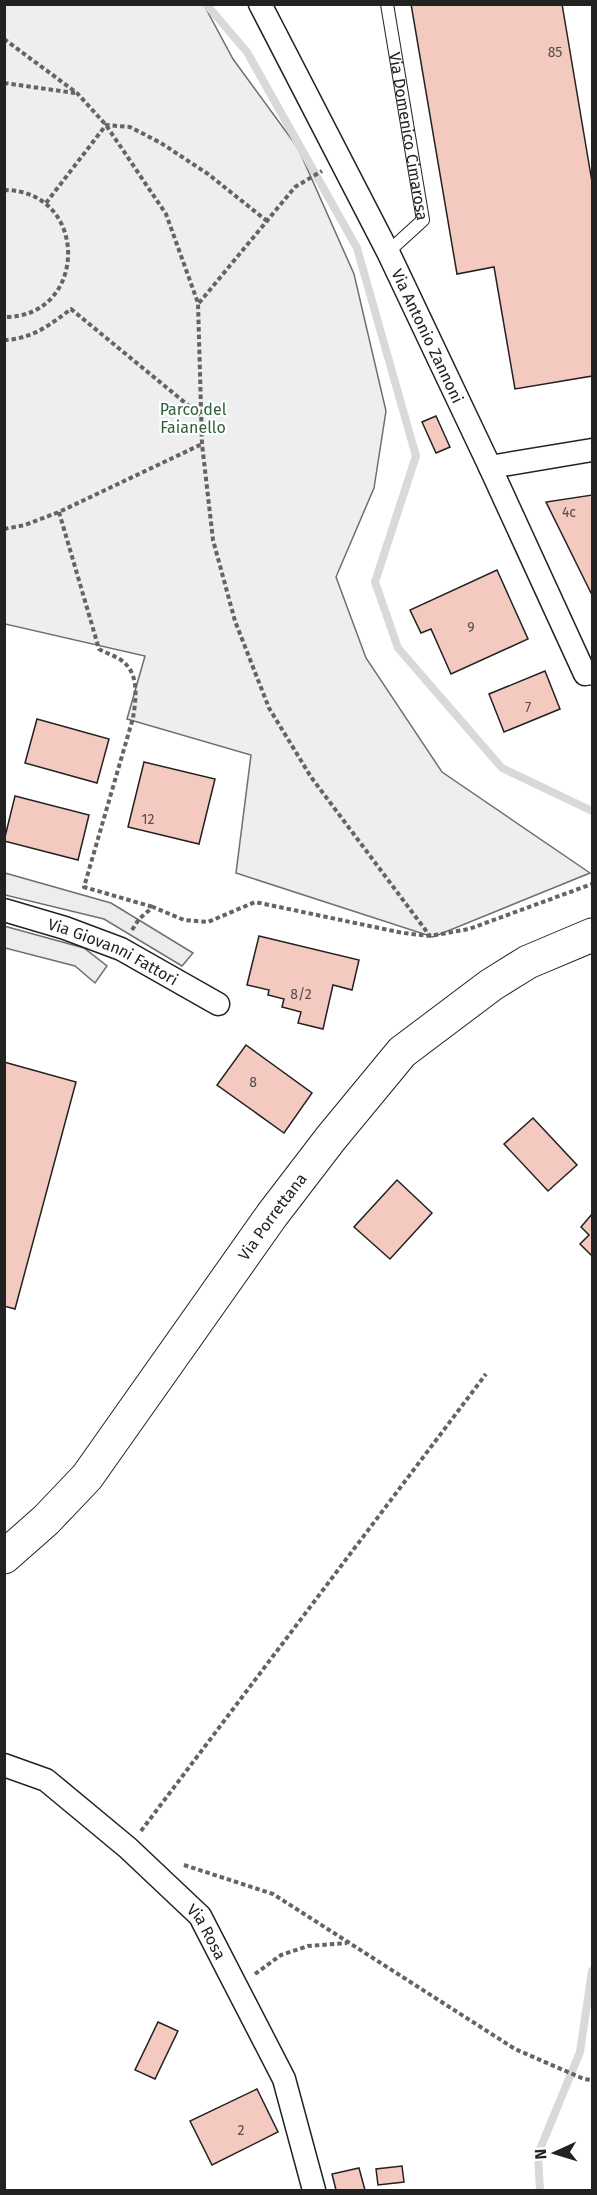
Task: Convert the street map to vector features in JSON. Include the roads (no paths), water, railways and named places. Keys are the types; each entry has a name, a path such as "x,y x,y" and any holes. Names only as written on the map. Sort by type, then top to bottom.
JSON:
{"main road":[{"name":"Via Porrettana","path":"4,1557 46,1520 87,1478 272,1215 331,1138 402,1052 490,985 528,962 592,935"}],"street":[{"name":"Via Antonio Zannoni","path":"260,4 388,252 589,674"},
{"path":"490,467 592,450"},
{"name":"Via Giovanni Fattori","path":"4,910 65,928 121,949 218,1004"},
{"name":"Via Rosa","path":"4,1765 46,1780 128,1848 200,1916 284,2079 312,2183"}],"lane":[{"name":"Via Domenico Cimarosa","path":"387,4 423,220 388,252"}],"waterway":[{"path":"206,4 247,52 357,248 416,456 375,582 398,648 502,768 592,811"},
{"path":"540,2190 538,2154 580,2052 592,1971"}],"park label":[{"name":"Parco del Faianello","path":"193,418"}]}
